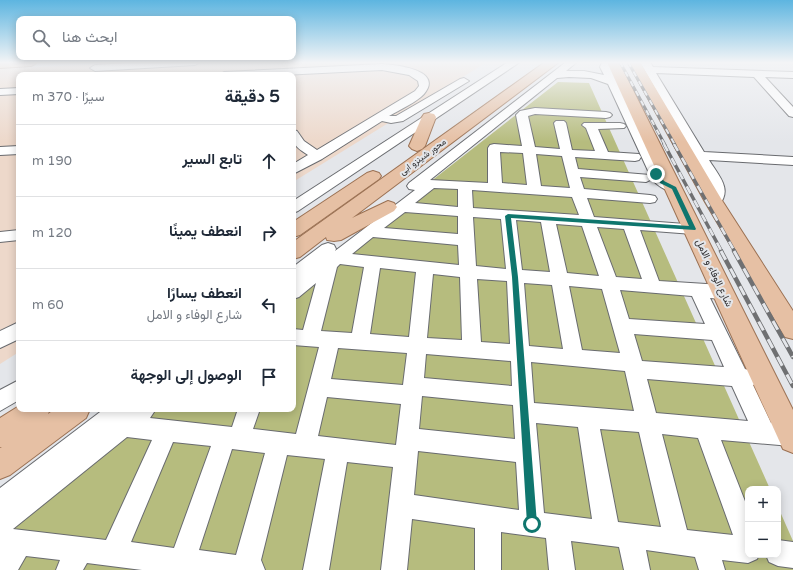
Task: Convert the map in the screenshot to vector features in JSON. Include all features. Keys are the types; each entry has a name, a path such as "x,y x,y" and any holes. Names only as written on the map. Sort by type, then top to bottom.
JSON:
{"main road":[{"name":"محور شينزو ابى","path":"296,230 498,89"},
{"name":"محور شينزو ابى","path":"296,250 526,89"},
{"name":"شارع الوفاء و الامل","path":"625,89 674,188 792,437"},
{"path":"654,89 714,202 787,311 793,330"},
{"path":"417,146 429,117"},
{"path":"296,255 395,207"},
{"path":"0,434 33,412"},
{"path":"0,465 73,412"}],"street":[{"path":"296,168 381,117 422,89"},
{"path":"381,117 392,120 399,119 451,89"},
{"path":"296,206 473,89"},
{"path":"296,275 328,259 369,232 395,207 531,89"},
{"path":"615,89 658,178 662,182 674,188"},
{"path":"657,89 701,156 719,191 719,195 714,202"},
{"path":"768,89 793,114"},
{"path":"0,92 16,91"},
{"path":"535,190 524,113 530,111 606,115"},
{"path":"524,121 620,126"},
{"path":"560,123 578,193 634,366 678,541"},
{"path":"591,125 603,155"},
{"path":"296,138 300,144 318,156"},
{"path":"494,148 495,187"},
{"path":"296,289 328,259 395,207 431,184 472,149 494,148 634,157"},
{"path":"0,151 16,150"},
{"path":"701,156 793,161"},
{"path":"572,172 646,178"},
{"path":"431,184 495,187 650,199"},
{"path":"465,186 466,240 472,349"},
{"path":"395,207 693,229"},
{"path":"508,216 515,277 532,524"},
{"path":"548,218 574,358"},
{"path":"630,224 653,286"},
{"path":"369,232 466,240"},
{"path":"0,237 16,235"},
{"path":"328,259 373,262 515,277 608,282 722,292"},
{"path":"328,259 302,337 574,358 764,380"},
{"path":"360,341 373,262"},
{"path":"394,570 425,268"},
{"path":"698,290 764,432"},
{"path":"622,326 718,333"},
{"path":"0,340 16,332"},
{"path":"304,446 330,339"},
{"path":"319,387 412,390 523,404 587,417 764,432 792,437"},
{"path":"0,402 16,391"},
{"path":"0,503 122,417 136,412"},
{"path":"182,561 232,438 247,412"},
{"path":"122,417 167,431 338,449 406,448 527,452"},
{"path":"0,523 122,417"},
{"path":"587,417 618,534 636,570"},
{"path":"705,427 745,534"},
{"path":"113,553 167,431"},
{"path":"3,570 10,541 74,560 113,553 147,564 182,561 212,568 249,570 279,443"},
{"path":"316,570 338,449"},
{"path":"400,505 532,524 745,550"},
{"path":"488,518 488,570"},
{"path":"557,527 562,570"},
{"path":"704,545 712,570"},
{"path":"781,553 793,555"}],"shaded area":[{"path":"0,89 16,89 16,354 0,364"},
{"path":"296,89 444,89 296,180"}],"green space":[{"path":"550,89 591,89 769,486 745,486 745,558 781,558 781,514 793,541 793,570 0,570 0,518 135,412 296,412 296,287"}],"railway":[{"path":"634,89 665,145"},
{"path":"643,89 675,145"},
{"path":"664,144 722,252"},
{"path":"674,144 735,252"},
{"path":"721,251 793,386"},
{"path":"734,251 793,357"}],"route":[{"path":"532,524 515,277 508,216 587,220 693,229 674,188 662,182 656,174"}]}
